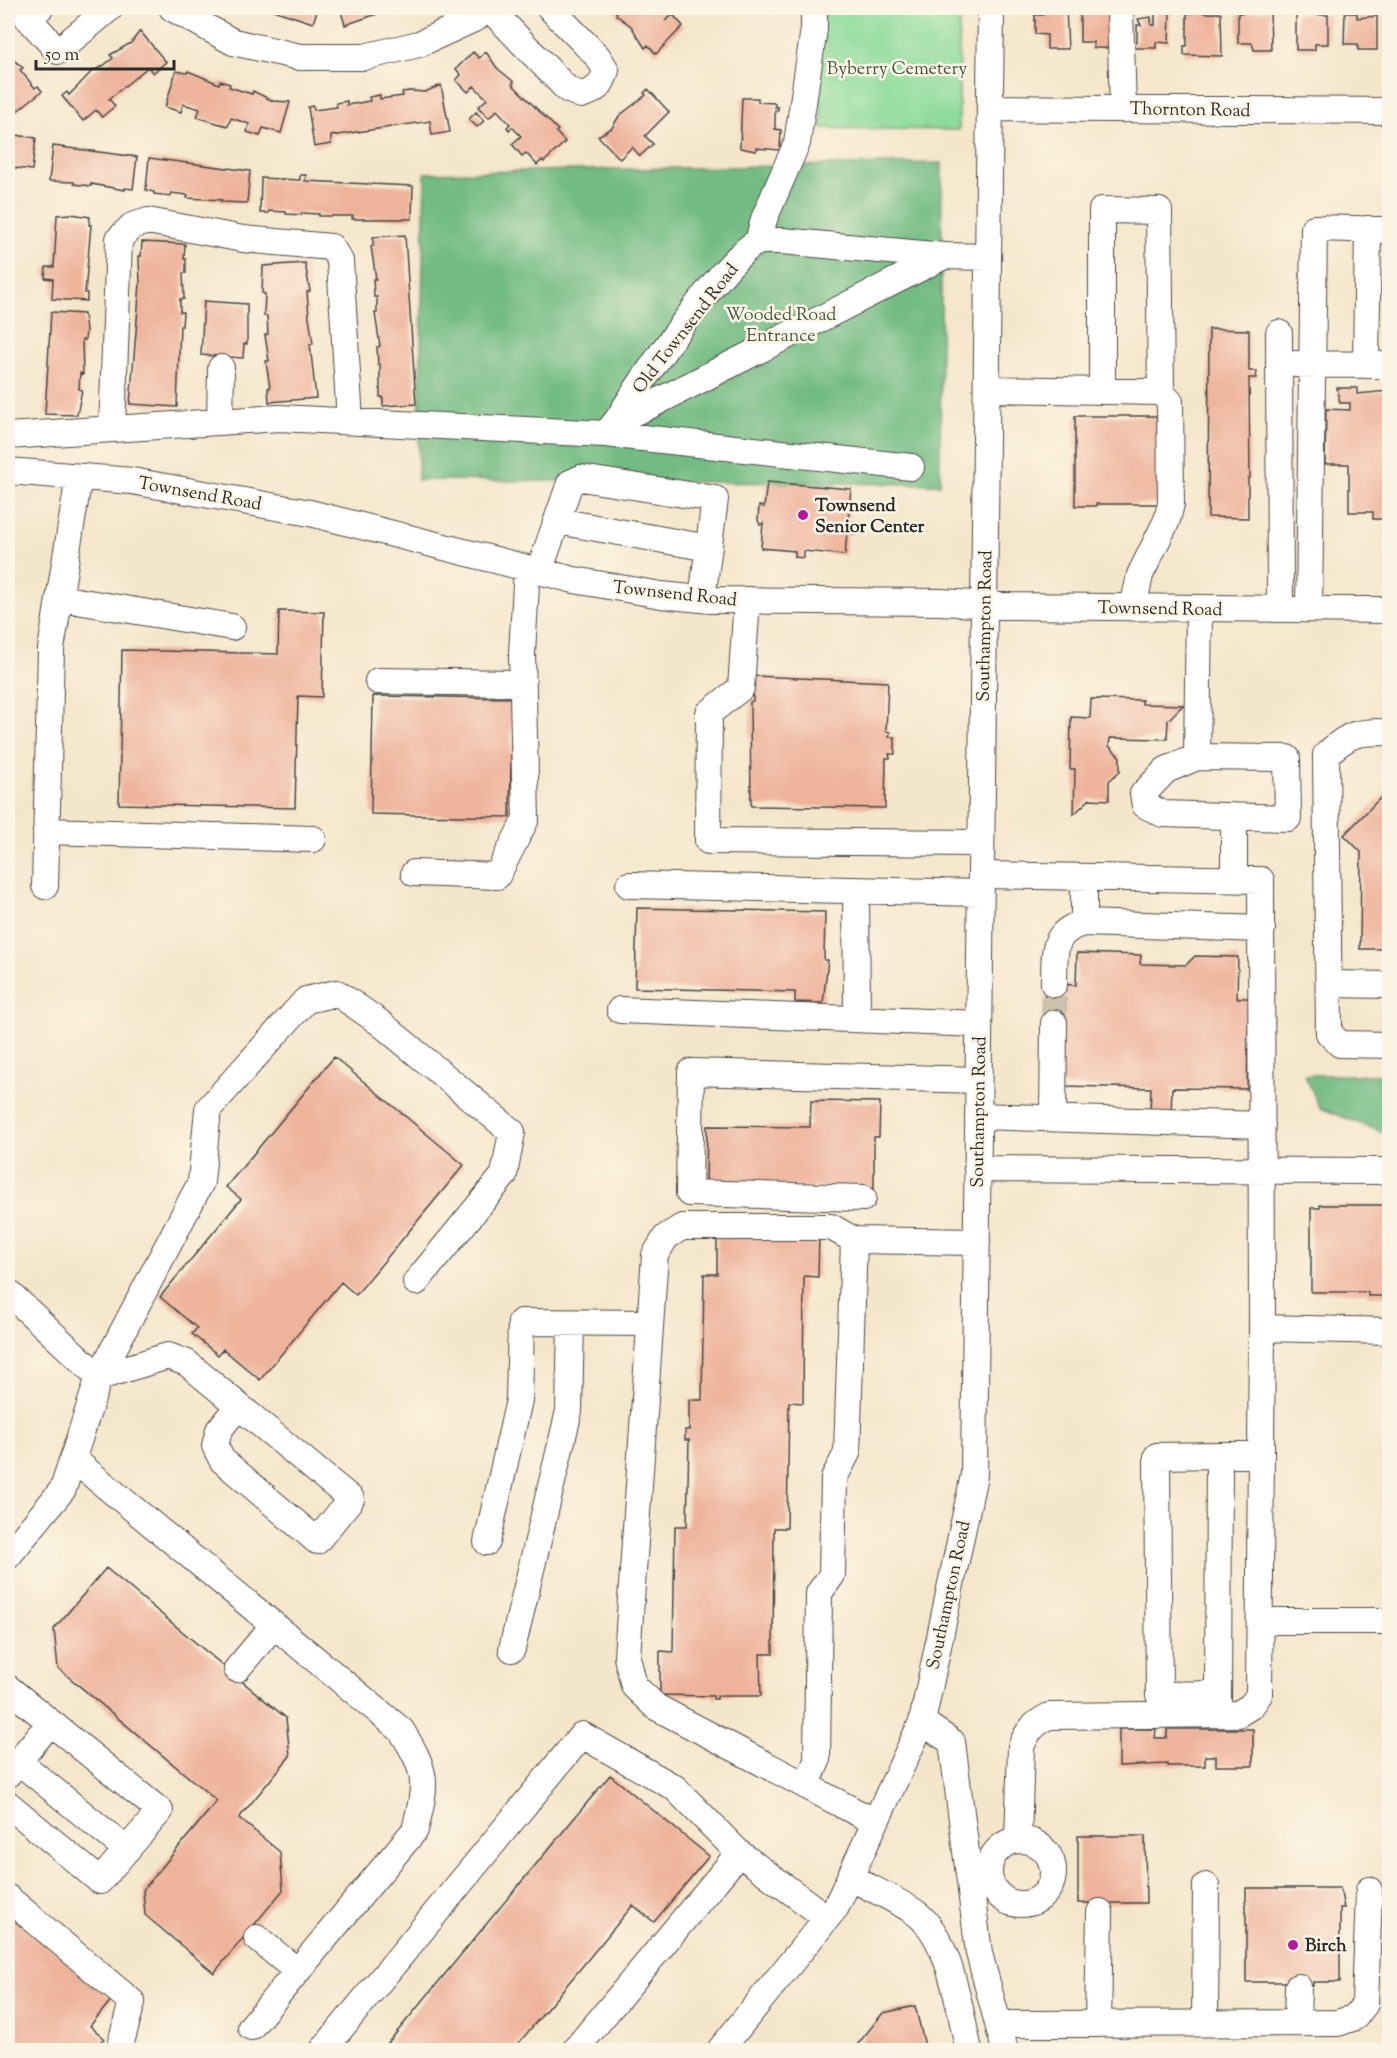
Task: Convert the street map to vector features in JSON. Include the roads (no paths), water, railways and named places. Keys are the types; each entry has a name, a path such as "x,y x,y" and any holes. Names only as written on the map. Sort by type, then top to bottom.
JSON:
{"street":[{"path":"40,8 28,18 58,51 110,8"},
{"path":"172,8 232,42 300,57 364,57 419,44 477,18 488,8 567,88 580,95 592,92 603,83 606,70 598,57 550,8"},
{"path":"758,242 764,219 797,143 814,29 814,8"},
{"name":"Southampton Road","path":"720,2050 836,1907 922,1722 974,1475 992,8"},
{"path":"1120,10 1123,108"},
{"name":"Thornton Road","path":"990,108 1389,111"},
{"path":"1102,390 1102,210 1159,210 1161,392 1170,402 1171,504 1167,520 1140,575 1133,608"},
{"path":"112,429 119,239 132,226 148,221 243,239 331,247 340,261 350,421"},
{"path":"1280,364 1312,364 1378,365 1379,229 1314,228 1312,364 1309,609"},
{"name":"Old Townsend Road","path":"612,427 632,395 718,279 758,242 782,241 944,256 988,257"},
{"name":"Old Townsend Road","path":"612,427 944,256"},
{"path":"1279,333 1280,609"},
{"path":"220,422 222,368"},
{"path":"988,389 1161,392"},
{"path":"8,436 279,418 612,427 911,467"},
{"name":"Townsend Road","path":"8,471 132,481 310,513 533,570 661,595 702,599 984,605 1389,610"},
{"path":"45,886 51,649 79,477"},
{"path":"414,873 497,876 526,819 523,683 533,570 557,521 570,483 581,478 715,499 702,599"},
{"path":"557,521 708,548"},
{"path":"59,598 232,627"},
{"path":"747,600 741,688 709,713 708,841 981,843"},
{"path":"1197,757 1199,609"},
{"path":"378,681 523,683"},
{"path":"1389,732 1366,732 1344,738 1326,755 1329,1033 1340,1044 1389,1045"},
{"path":"1197,757 1287,758 1288,818 1163,814 1144,805 1143,794 1167,770 1197,757"},
{"path":"1234,817 1234,879"},
{"path":"46,831 313,839"},
{"path":"1084,877 1084,923"},
{"path":"629,885 856,890 1084,877 1261,880 1262,1328 1260,1621 1259,1695 1251,1706 1238,1714 1218,1704 1159,1695 1157,1456 1261,1455"},
{"path":"856,890 857,1019"},
{"path":"1054,984 1058,939 1068,927 1084,923 1262,929"},
{"path":"1329,984 1389,985"},
{"path":"8,1556 63,1490 99,1377 201,1182 208,1108 306,1000 337,993 379,1022 512,1132 504,1175 416,1282"},
{"path":"620,1010 979,1023"},
{"path":"1053,1118 1054,1023"},
{"path":"863,1198 689,1193 691,1072 978,1080"},
{"path":"978,1116 1262,1125"},
{"path":"977,1169 1389,1171"},
{"path":"875,1822 656,1707 634,1686 627,1657 655,1255 666,1237 682,1227 831,1227 854,1240 976,1242"},
{"path":"806,1786 818,1761 819,1593 832,1575 834,1478 847,1453 854,1240"},
{"path":"8,1292 99,1377"},
{"path":"487,1542 519,1400 521,1322 650,1323"},
{"path":"512,1649 569,1411 571,1323"},
{"path":"1262,1328 1389,1331"},
{"path":"99,1377 168,1356 187,1363 351,1499 317,1541 222,1460 215,1446 219,1430 238,1406"},
{"path":"1218,1704 1219,1455"},
{"path":"73,1459 401,1730 419,1760 425,1791 415,1830 251,2027"},
{"path":"1260,1621 1389,1621"},
{"path":"237,1669 274,1625"},
{"path":"8,1689 160,1811 100,1881 8,1804"},
{"path":"1018,1839 1021,1747 1027,1733 1036,1722 1048,1716 1218,1704"},
{"path":"922,1722 952,1742 978,1876 979,1953 1005,2050"},
{"path":"50,1723 13,1768 127,1850"},
{"path":"323,2050 582,1735 675,1788 739,1853 827,1918"},
{"path":"1018,1839 1033,1841 1044,1849 1053,1861 1054,1874 1051,1887 1040,1898 1025,1905 1007,1902 978,1876 1004,1845 1018,1839"},
{"path":"575,2050 739,1853"},
{"path":"850,1877 917,1914 935,1937 949,1967 969,2050"},
{"path":"1205,2024 1206,1886"},
{"path":"998,2024 1338,2023 1355,2017 1365,2004 1369,1890"},
{"path":"8,1898 132,2002 119,2050"},
{"path":"1098,2024 1100,1912"},
{"path":"257,1938 297,1971"},
{"path":"1297,2023 1298,1987"}],"tunnel":[{"path":"1054,984 1054,1023"}],"place":[{"name":"Townsend Senior Center","path":"803,515"},
{"name":"Birch","path":"1293,1945"}],"park label":[{"name":"Byberry Cemetery","path":"897,68"},
{"name":"Wooded Road Entrance","path":"781,324"}]}
